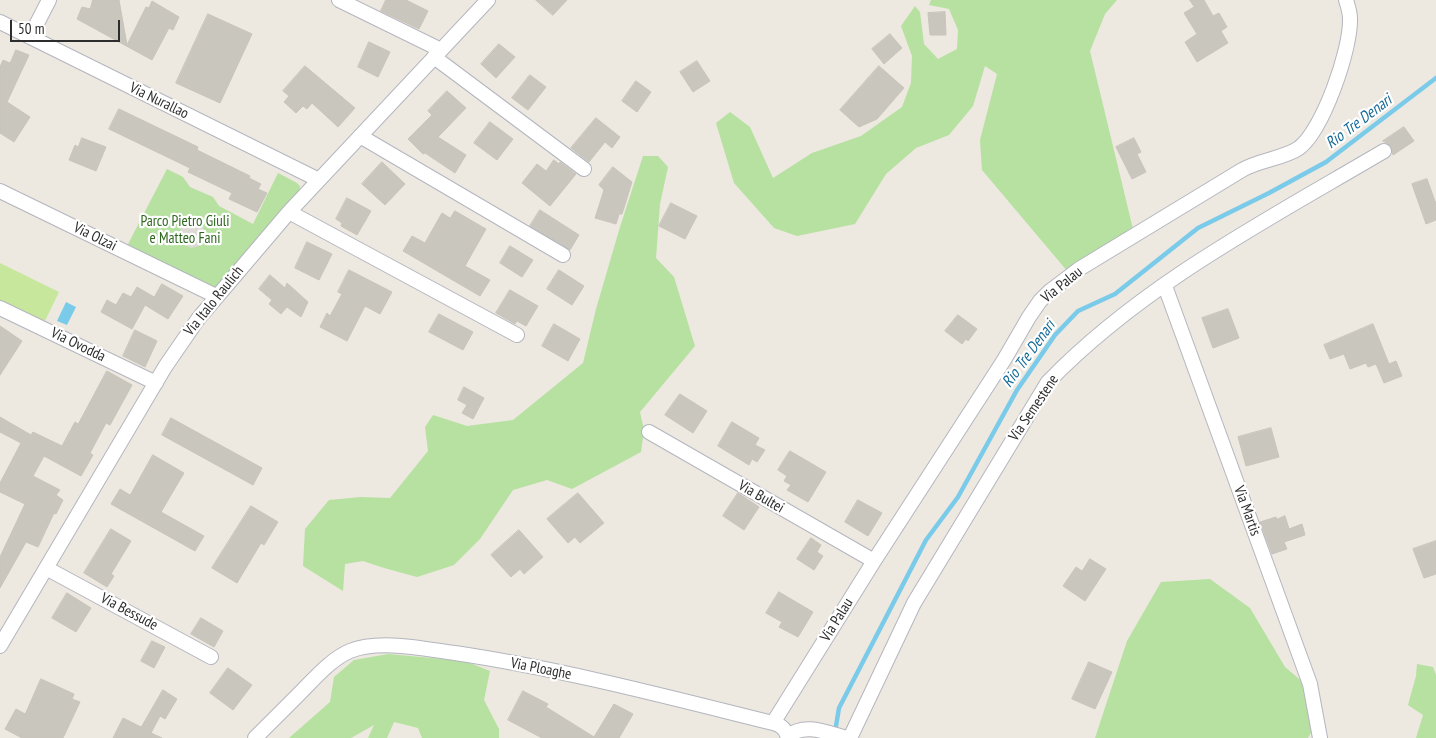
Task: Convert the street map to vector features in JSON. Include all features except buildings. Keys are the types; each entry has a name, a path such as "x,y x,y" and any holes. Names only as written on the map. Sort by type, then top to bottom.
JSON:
{"street":[{"path":"30,37 49,0"},
{"path":"339,0 437,53 584,169"},
{"name":"Via Italo Raulich","path":"0,646 186,334 216,296 289,212 488,0"},
{"name":"Via Palau","path":"773,722 1044,296 1079,269 1242,170 1260,161 1293,151 1306,141 1322,116 1343,61 1350,20 1346,0"},
{"name":"Via Nurallao","path":"0,22 319,180"},
{"path":"360,136 563,255"},
{"name":"Via Semestene","path":"849,738 914,603 1048,382 1077,352 1201,259 1384,151"},
{"name":"Via Olzai","path":"0,191 216,296"},
{"path":"289,212 517,335"},
{"name":"Via Martis","path":"1165,286 1310,684 1320,738"},
{"name":"Via Ovodda","path":"0,308 156,383"},
{"name":"Via Bultei","path":"649,432 874,561"},
{"name":"Via Bessude","path":"46,568 211,657"},
{"name":"Via Ploaghe","path":"255,738 319,674 339,658 350,651 372,646 433,650 587,678 773,722 782,726 788,737 798,730 811,729 849,738"}],"green space":[{"path":"931,0 1117,0 1105,14 1090,51 1133,229 1068,272 982,170 980,140 997,74 985,66 973,106 949,135 916,148 886,174 855,224 797,236 774,228 734,183 716,123 730,112 750,127 773,178 812,153 861,136 902,107 911,83 912,56 901,26 915,6 920,12 924,44 938,59 957,49 958,30 949,9 929,5"},
{"path":"643,156 658,156 668,167 660,204 656,258 674,277 695,346 640,412 644,430 641,452 572,489 547,480 513,490 480,539 454,565 417,577 363,561 345,564 343,591 303,566 305,529 329,500 361,497 390,498 428,451 425,427 433,415 467,426 513,420 583,363 596,309"},
{"name":"Parco Pietro Giuli e Matteo Fani","path":"167,169 183,177 190,187 213,197 219,206 253,224 278,173 300,186 299,192 214,290 126,248"},
{"path":"0,263 59,292 44,323 0,301"},
{"path":"1210,579 1250,608 1285,667 1311,689 1316,724 1308,738 1095,738 1127,641 1161,582"},
{"path":"388,654 465,661 490,671 484,700 499,729 499,738 422,738 418,728 394,722 387,738 368,738 374,725 351,738 289,738 330,702 334,677 354,660"},
{"path":"1417,664 1433,667 1436,675 1436,738 1416,738 1423,715 1408,705 1416,676"}],"shaded area":[{"path":"186,220 192,220 202,225 205,234 204,240 199,246 191,248 182,243 180,236 181,227"}],"water":[{"path":"66,302 76,307 67,325 57,321"}],"waterway":[{"name":"Rio Tre Denari","path":"835,732 839,708 926,540 958,497 1017,390 1055,335 1078,311 1115,294 1198,228 1326,162 1436,78"}]}
